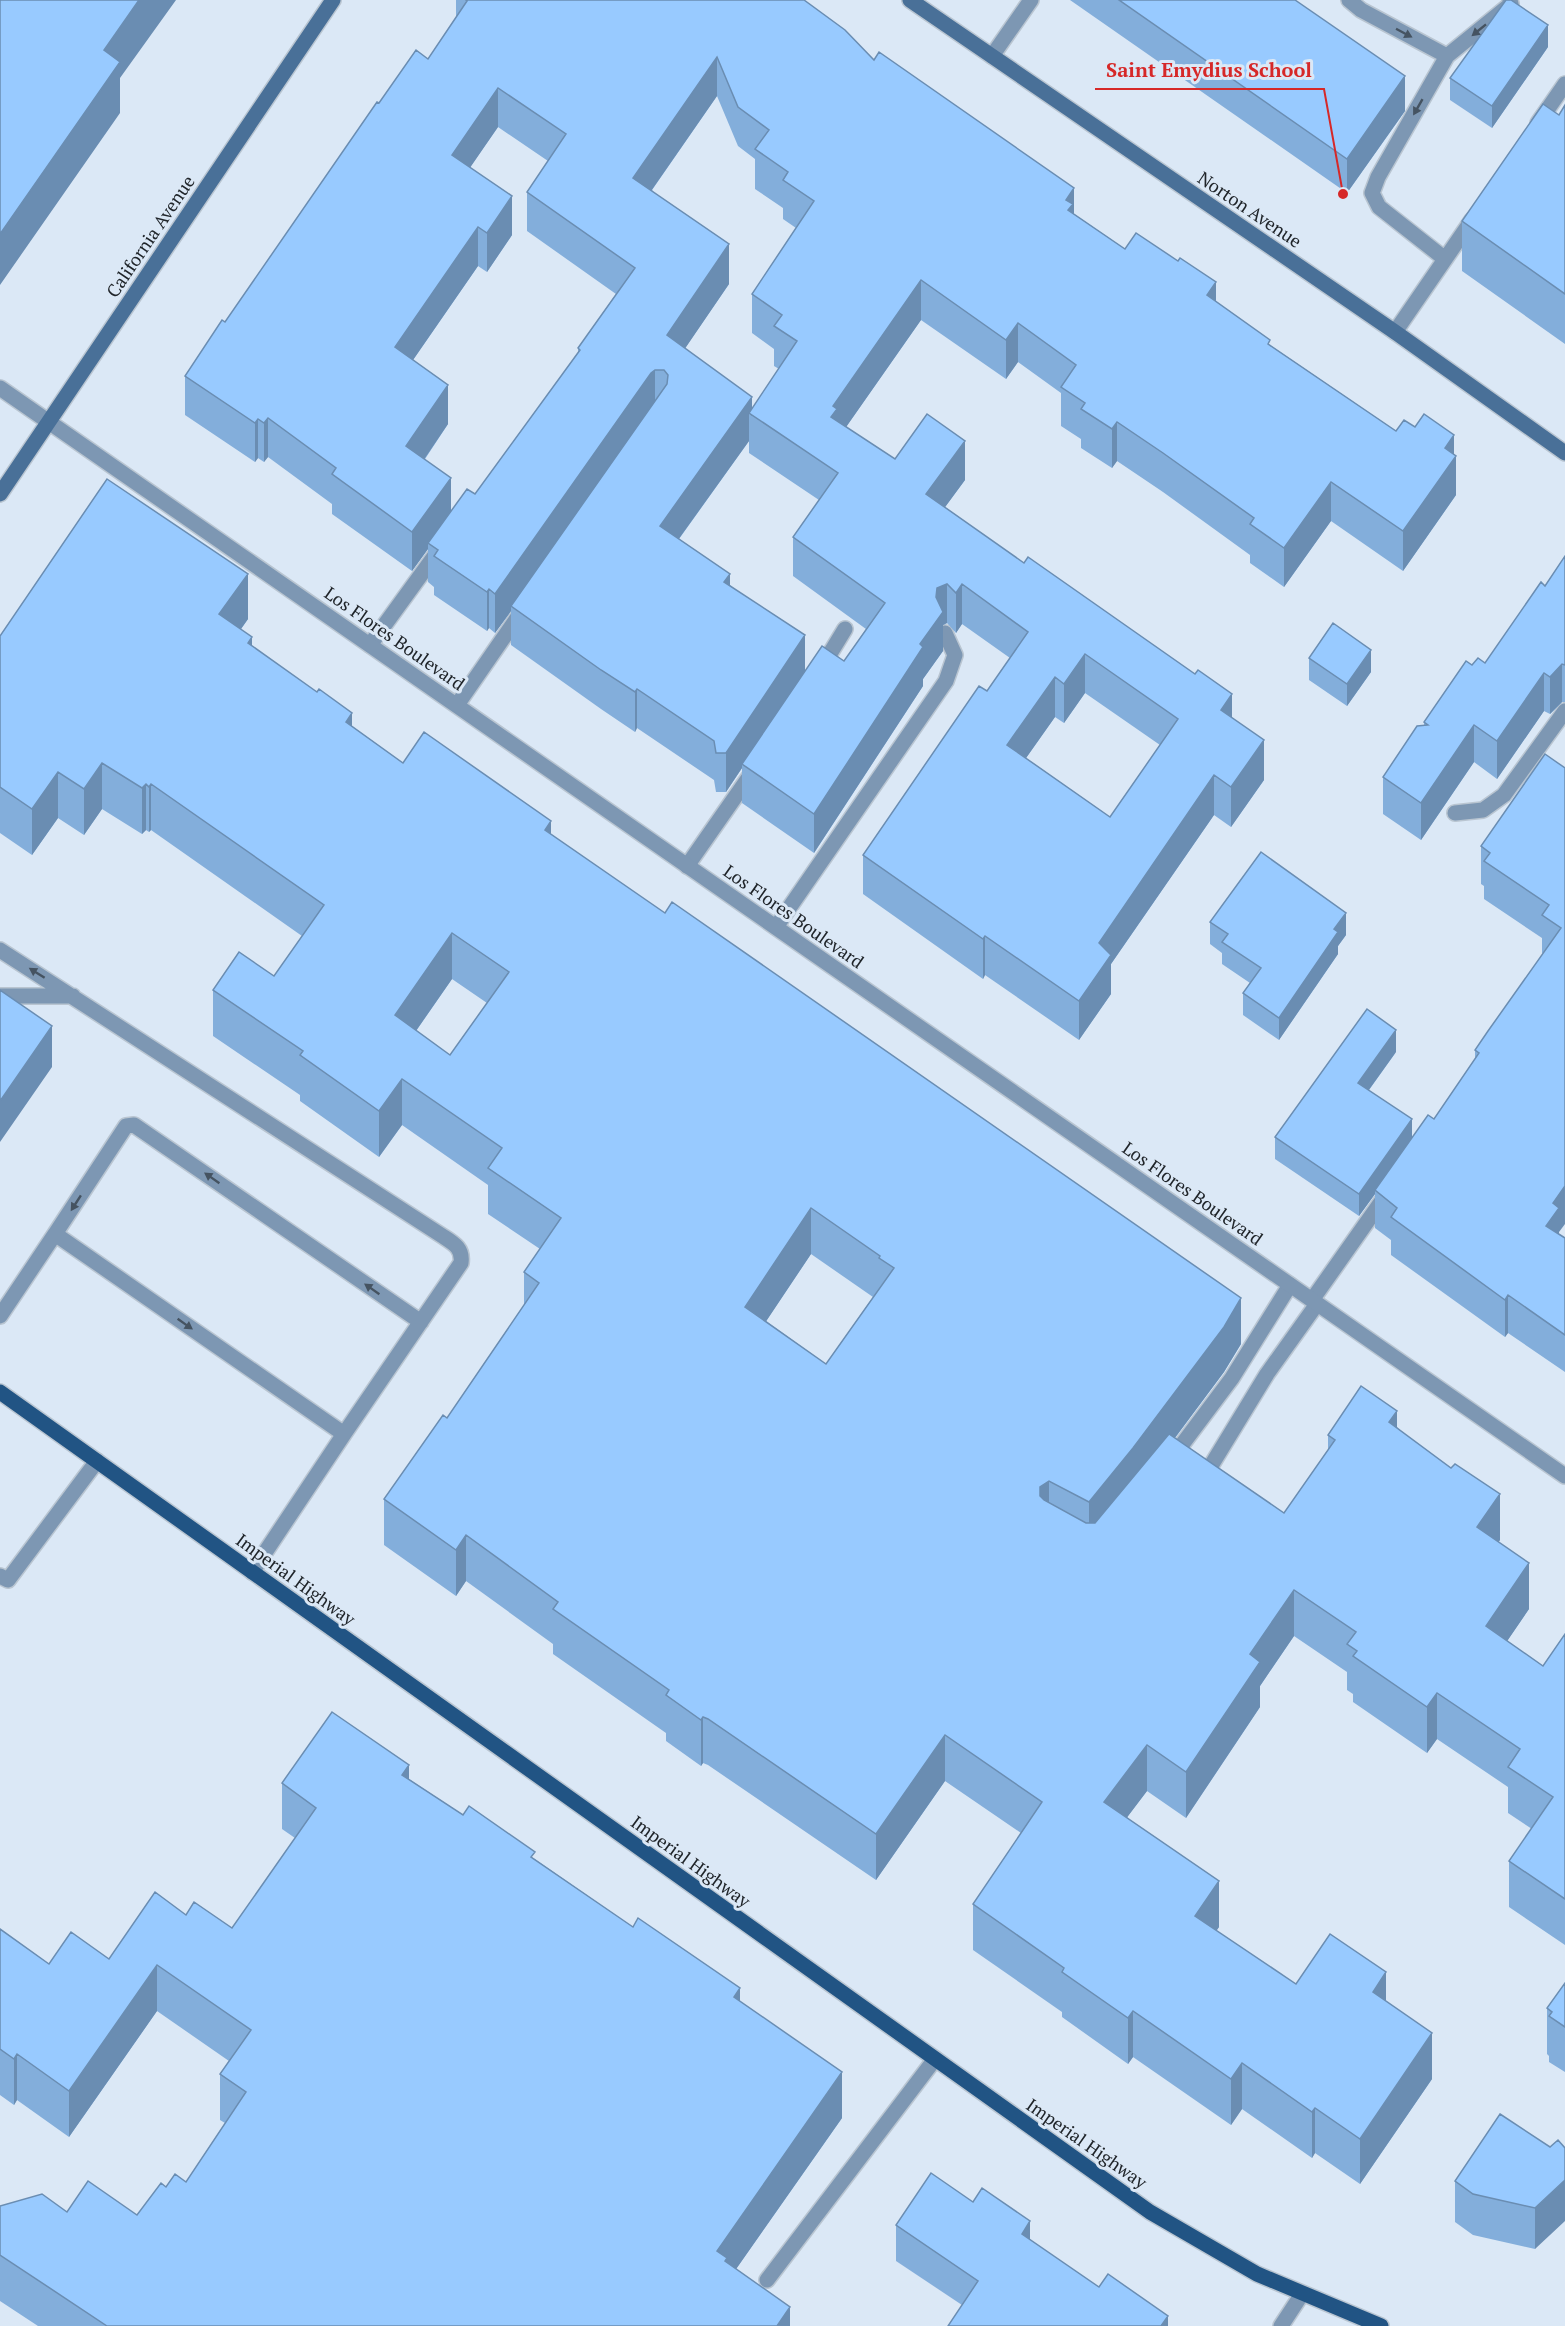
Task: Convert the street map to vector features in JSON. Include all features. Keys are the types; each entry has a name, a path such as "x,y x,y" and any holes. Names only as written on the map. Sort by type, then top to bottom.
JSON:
{"main road":[{"name":"Imperial Highway","path":"0,1392 1150,2212 1257,2274 1381,2326"}],"street":[{"name":"California Avenue","path":"0,494 333,0"},
{"name":"Norton Avenue","path":"910,0 1395,332 1565,453"},
{"path":"992,56 1031,0"},
{"path":"1349,0 1362,10 1447,56"},
{"path":"1445,259 1379,207 1372,193 1378,177 1447,56 1511,4 1510,0"},
{"path":"1532,133 1565,84"},
{"path":"1395,332 1478,211"},
{"name":"Los Flores Boulevard","path":"0,388 1565,1476"},
{"path":"370,645 449,537"},
{"path":"457,705 529,601"},
{"path":"814,679 845,629"},
{"path":"776,927 946,681 955,656 945,633"},
{"path":"1455,813 1483,810 1504,795 1565,711"},
{"path":"687,866 763,758"},
{"path":"0,950 459,1248 462,1255 461,1263 252,1572"},
{"path":"0,996 73,996"},
{"path":"0,1317 126,1126 134,1125 420,1322"},
{"path":"1206,1474 1267,1374 1392,1186"},
{"path":"55,1234 344,1434"},
{"path":"1162,1472 1232,1378 1290,1285"},
{"path":"0,1576 8,1580 97,1461"},
{"path":"767,2280 935,2059"},
{"path":"1281,2326 1302,2294"}],"building":[{"path":"0,0 139,0 104,50 120,62 0,234"},
{"path":"804,0 845,30 874,60 879,52 1074,188 1066,200 1073,204 1068,210 1125,249 1136,233 1178,261 1180,258 1216,282 1207,295 1270,340 1268,344 1396,431 1404,420 1415,427 1424,414 1454,435 1445,448 1456,456 1403,531 1331,482 1284,548 1250,524 1254,518 1163,453 1117,422 1112,429 1081,409 1085,403 1061,387 1076,365 1018,323 1006,340 921,280 833,406 837,409 831,417 895,459 927,414 965,441 926,494 1024,563 1028,557 1195,674 1198,670 1232,694 1221,710 1264,740 1231,787 1214,775 1099,943 1111,955 1079,1001 985,936 983,939 863,855 979,686 987,691 1028,632 962,584 956,593 947,584 937,588 936,597 943,612 920,644 923,647 814,814 742,764 822,646 844,661 885,603 793,537 838,473 749,413 797,341 774,326 782,315 752,294 814,201 783,180 788,172 755,149 769,130 738,107 717,57 633,178 729,244 667,335 752,397 660,526 730,574 724,582 805,635 726,753 716,753 714,741 637,689 635,692 601,670 511,606 667,384 668,375 664,370 655,370 651,373 495,594 489,589 487,592 434,556 438,550 428,543 467,489 475,494 580,350 578,348 635,268 527,192 566,134 498,88 452,155 512,196 487,233 478,227 395,347 448,385 406,446 451,478 412,532 332,474 336,468 268,418 264,423 258,419 255,423 185,376 222,320 225,322 377,102 379,103 416,50 428,59 467,1","holes":["1085,654 1178,719 1110,817 1007,745 1055,677 1064,684"]},
{"path":"1119,0 1295,0 1405,76 1347,159"},
{"path":"1506,0 1511,0 1548,25 1492,106 1450,78"},
{"path":"1543,104 1559,115 1565,105 1565,294 1462,221"},
{"path":"107,479 248,574 219,614 252,637 248,643 317,692 319,689 352,713 346,722 403,763 424,732 551,821 545,830 665,913 672,902 1241,1298 1224,1327 1133,1448 1089,1502 1049,1481 1040,1487 1040,1496 1044,1500 1086,1523 1095,1523 1169,1434 1284,1513 1335,1440 1328,1435 1361,1386 1397,1411 1389,1422 1451,1468 1455,1464 1500,1494 1477,1527 1529,1563 1486,1626 1543,1666 1565,1634 1565,1899 1509,1861 1553,1797 1508,1767 1520,1749 1437,1693 1427,1707 1353,1656 1357,1651 1347,1644 1356,1632 1294,1590 1250,1654 1260,1662 1186,1772 1147,1745 1104,1802 1219,1881 1195,1916 1296,1984 1330,1934 1386,1972 1373,1992 1432,2033 1360,2139 1315,2108 1312,2112 1242,2063 1231,2079 1133,2011 1128,2018 1062,1972 1064,1968 973,1904 1042,1802 945,1735 876,1834 708,1719 703,1717 701,1720 666,1695 669,1690 553,1609 558,1602 466,1535 456,1550 384,1499 443,1415 447,1418 539,1283 524,1272 561,1218 488,1168 502,1148 402,1079 379,1111 300,1055 303,1051 213,990 239,952 274,976 324,905 151,784 149,787 146,784 142,788 102,763 84,789 58,772 32,809 0,787 0,636","holes":["452,933 509,972 450,1055 395,1015","811,1208 894,1268 826,1364 745,1307"]},
{"path":"1565,556 1565,665 1562,664 1550,677 1544,673 1497,741 1474,725 1421,803 1383,777 1417,726 1428,725 1424,722 1466,661 1472,665 1478,658 1485,663 1541,582 1545,586"},
{"path":"1333,623 1371,650 1347,684 1309,658"},
{"path":"1545,754 1565,768 1565,1186 1553,1203 1559,1208 1546,1226 1565,1238 1565,1335 1508,1295 1505,1300 1391,1217 1397,1208 1375,1190 1428,1115 1434,1119 1479,1053 1475,1050 1561,928 1542,915 1549,905 1484,861 1490,853 1481,846"},
{"path":"1261,852 1346,913 1334,929 1338,932 1279,1018 1243,993 1261,968 1222,942 1228,934 1210,922"},
{"path":"0,990 52,1026 0,1101"},
{"path":"1367,1009 1396,1030 1358,1083 1412,1119 1359,1194 1275,1137"},
{"path":"332,1712 409,1765 402,1775 463,1815 469,1806 535,1852 531,1857 633,1927 638,1918 740,1988 734,1997 842,2072 717,2251 727,2258 725,2261 790,2307 777,2326 107,2326 0,2255 0,2206 42,2194 67,2212 88,2181 137,2215 161,2183 166,2187 175,2174 186,2182 246,2092 220,2074 251,2030 157,1965 69,2091 17,2054 14,2059 0,2049 0,1929 49,1964 71,1932 109,1959 155,1892 186,1915 194,1902 232,1928 316,1808 282,1783"},
{"path":"1565,1983 1565,2027 1549,2016 1552,2012 1547,2008"},
{"path":"1500,2114 1550,2147 1558,2140 1565,2148 1565,2180 1535,2208 1473,2194 1455,2181"},
{"path":"931,2173 973,2202 982,2188 1030,2221 1022,2234 1099,2287 1108,2274 1168,2316 1161,2326 948,2326 978,2281 896,2225"}],"place":[{"name":"Saint Emydius School","path":"1343,194"}]}
